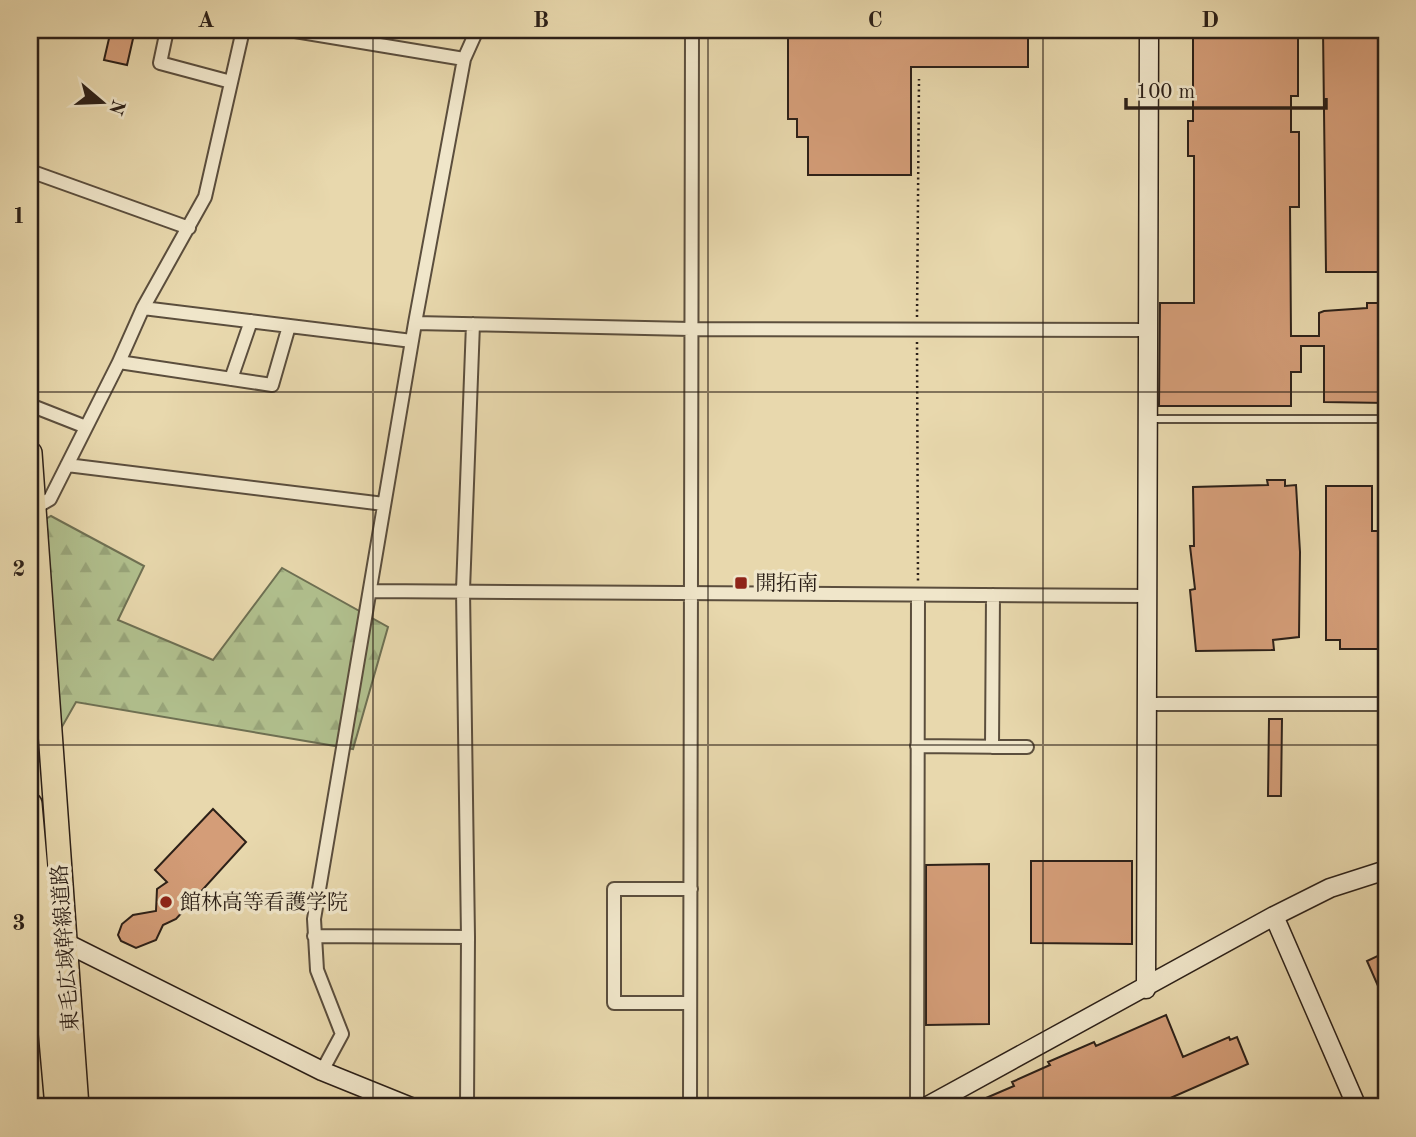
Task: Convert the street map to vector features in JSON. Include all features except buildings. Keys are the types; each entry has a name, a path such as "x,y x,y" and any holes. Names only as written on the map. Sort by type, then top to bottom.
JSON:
{"highway":[{"name":"東毛広域幹線道路","path":"30,453 77,1107"},
{"name":"東毛広域幹線道路","path":"30,804 34,927 57,1107"}],"street":[{"path":"167,30 160,63 231,82"},
{"path":"33,509 50,499 143,308 205,197 243,30"},
{"path":"289,30 464,59"},
{"path":"322,1071 342,1034 317,970 314,919 415,323 464,59 477,30"},
{"path":"690,1107 692,30"},
{"path":"1146,989 1149,30"},
{"path":"30,171 189,228"},
{"path":"143,308 412,341"},
{"path":"231,379 251,321"},
{"path":"415,323 690,329 1149,330"},
{"path":"467,1107 468,937 463,590 473,324"},
{"path":"119,362 272,385 289,326"},
{"path":"30,405 86,427"},
{"path":"67,465 384,504"},
{"path":"370,592 463,590 1149,596"},
{"path":"917,1107 918,595"},
{"path":"992,747 993,595"},
{"path":"1148,704 1386,704"},
{"path":"917,747 1027,747"},
{"path":"926,1107 1146,989 1274,916 1330,888 1386,870"},
{"path":"690,1003 614,1003 614,889 691,889"},
{"path":"1274,916 1357,1107"},
{"path":"34,927 322,1071 411,1107"},
{"path":"314,936 468,937"}],"lane":[{"path":"1148,419 1386,419"}],"green space":[{"path":"51,516 144,566 118,620 213,660 282,568 388,627 353,749 76,702 42,762 30,760 30,528"}],"place":[{"name":"開拓南","path":"741,583"},
{"name":"館林高等看護学院","path":"166,902"}]}
